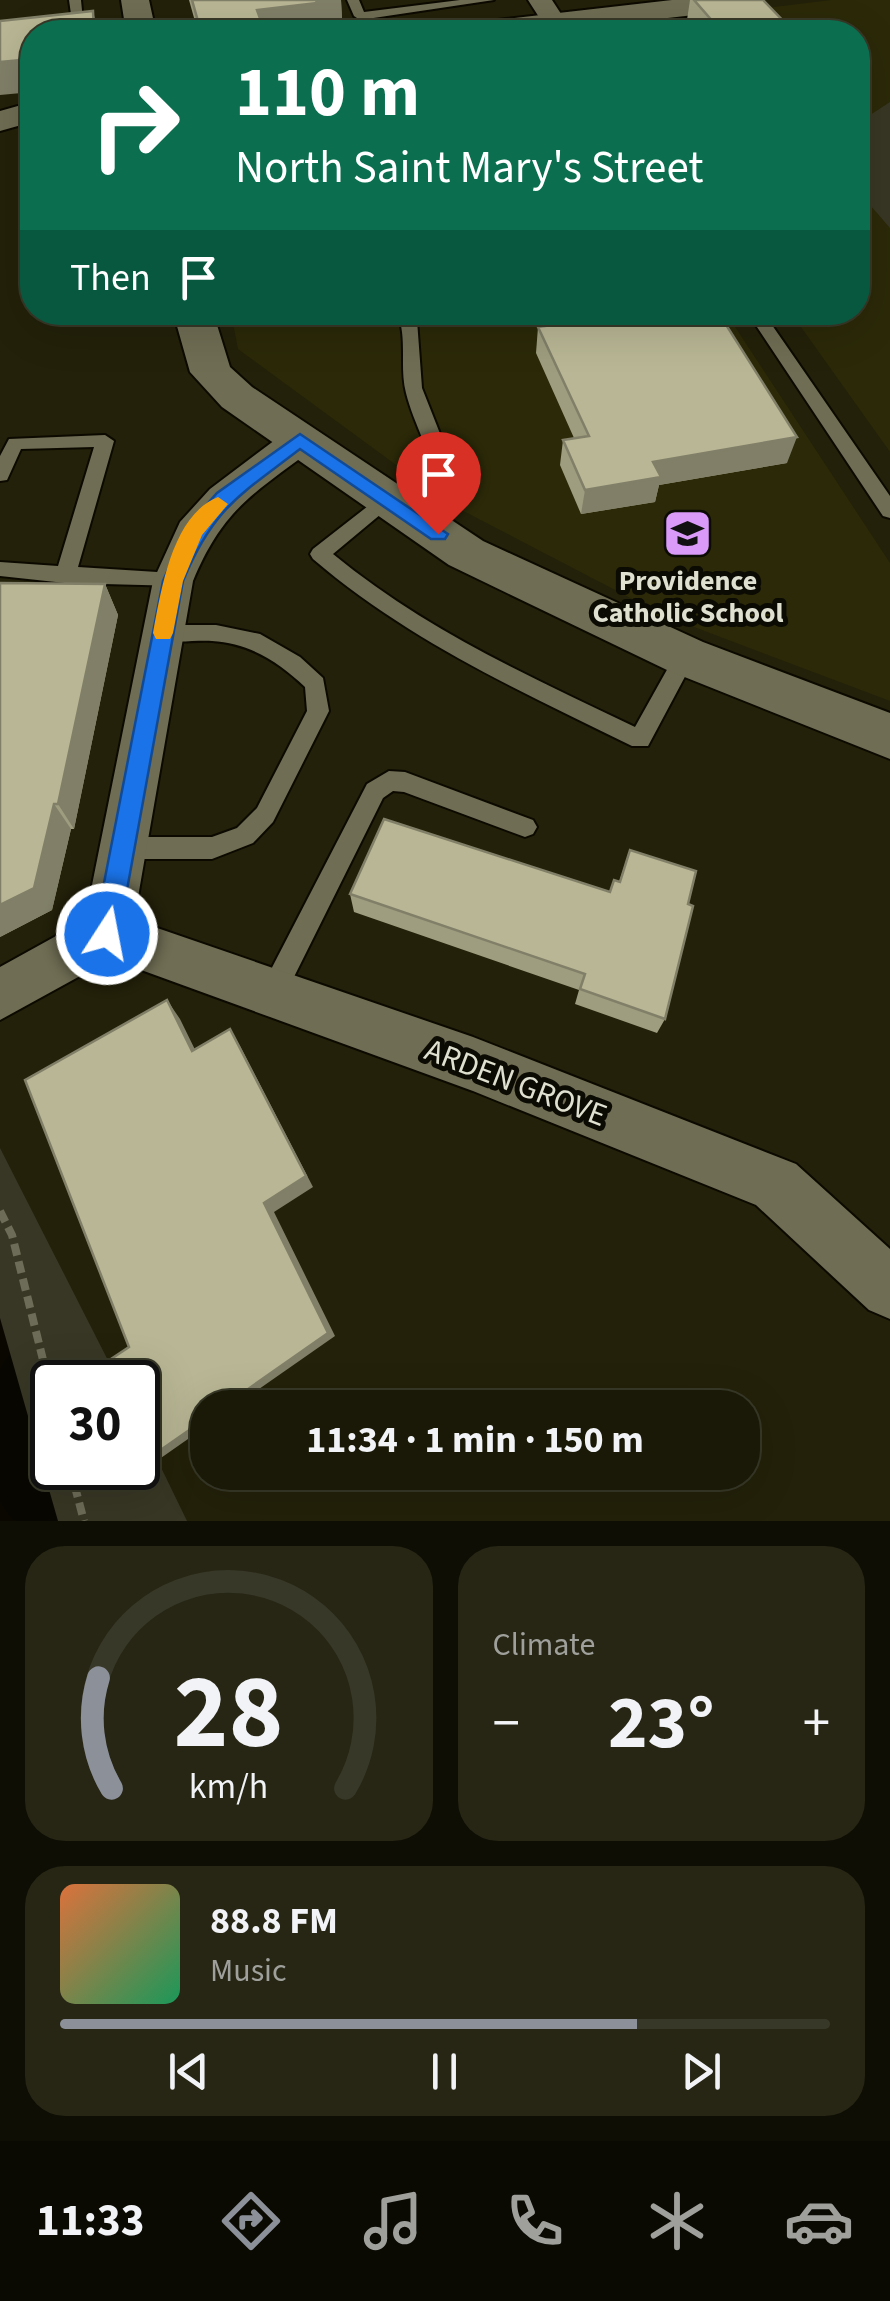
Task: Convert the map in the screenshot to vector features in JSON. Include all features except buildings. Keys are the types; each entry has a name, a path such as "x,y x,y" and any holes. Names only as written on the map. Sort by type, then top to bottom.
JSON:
{"street":[{"path":"552,18 746,0"},
{"path":"197,325 210,372 237,397 466,553 686,656 890,736"},
{"path":"0,995 107,934 173,581 194,532 223,498 300,440"},
{"name":"ARDEN GROVE","path":"107,934 473,1064 776,1184 890,1289"}],"lane":[{"path":"353,0 362,20"},
{"path":"360,16 488,0"},
{"path":"410,325 414,332 411,378 446,466 447,488 398,507 320,554 352,583 482,662 640,740 686,656"},
{"path":"764,325 890,511"},
{"path":"0,475 16,443 105,441 65,576"},
{"path":"0,569 173,581"},
{"path":"123,848 212,848 245,836 264,815 318,712 314,684 293,663 253,640 216,632 163,634"},
{"path":"274,992 376,791 389,781 404,782 525,827"}],"path":[{"path":"0,1211 12,1235 43,1360"},
{"path":"76,1490 84,1521"}],"shaded area":[{"path":"831,0 890,0 890,452 800,325 870,325 870,20 668,20"},
{"path":"890,102 890,228 870,205 870,115"},
{"name":"Providence Catholic School","path":"233,325 734,325 890,563 890,701 665,616 448,503 238,349"},
{"path":"0,1148 108,1360 30,1360 30,1490 160,1490 160,1465 187,1521 0,1521"},
{"path":"0,1318 30,1423 30,1490 49,1490 58,1521 0,1521"}],"slow traffic":[{"path":"163,633 173,581 194,532 218,504"}],"place":[{"name":"Providence Catholic School","path":"688,533"}],"route":[{"path":"107,934 173,581 194,532 223,498 300,440 438,534"}]}
